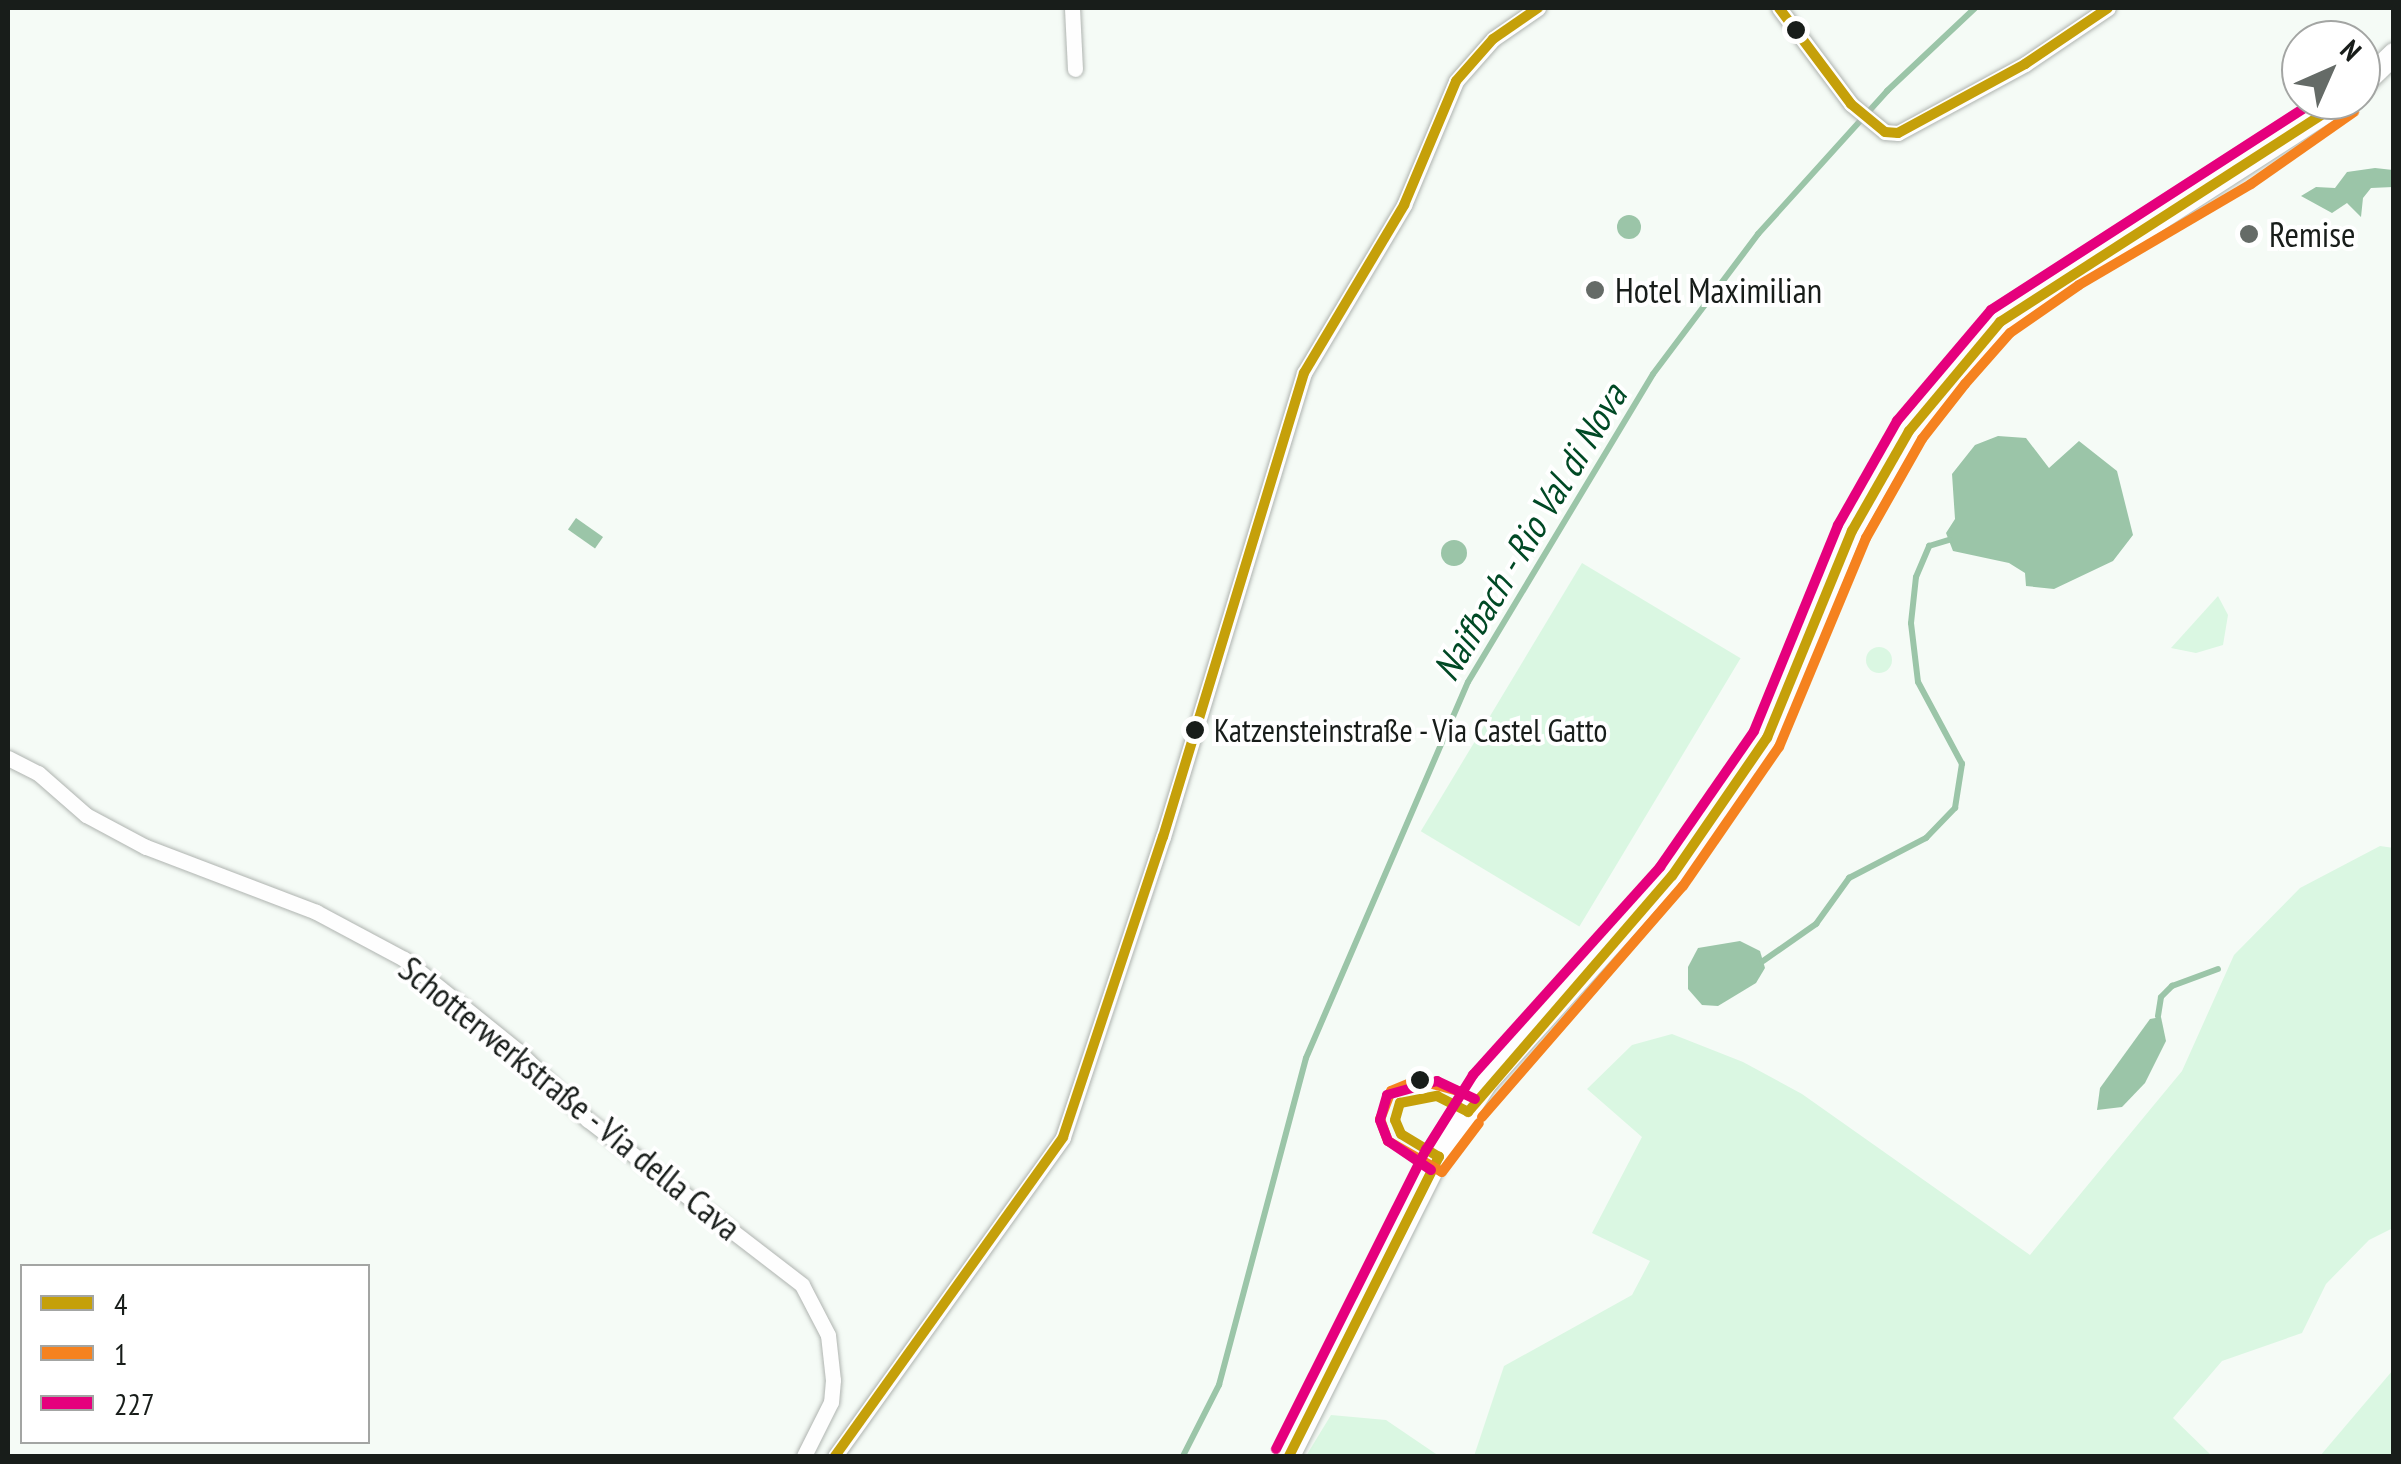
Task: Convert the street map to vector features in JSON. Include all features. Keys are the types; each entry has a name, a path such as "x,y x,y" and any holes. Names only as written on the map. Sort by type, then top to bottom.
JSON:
{"main road":[{"path":"1289,1456 1439,1157 1468,1112 1672,876 1766,738 1852,531 1909,430 2000,322 2154,218 2257,162 2317,120"}],"street":[{"path":"1072,8 1075,69"},
{"path":"835,1456 1063,1137 1164,837 1304,374 1404,204 1456,81 1492,39 1538,8"},
{"path":"1778,8 1851,104 1868,121 1898,133 2024,64 2108,8"},
{"name":"Schotterwerkstraße - Via della Cava","path":"8,758 38,772 86,815 146,847 316,912 404,958 518,1051 588,1120 802,1285 828,1335 833,1380 831,1402 804,1456"}],"shaded area":[{"path":"2393,170 2393,187 2371,188 2363,198 2361,217 2347,203 2332,213 2301,196 2316,187 2335,188 2347,172"},
{"path":"1629,215 1641,227 1629,239 1617,227"},
{"path":"1998,436 2026,438 2049,468 2079,441 2117,471 2133,535 2113,561 2054,589 2026,586 2025,573 2009,563 1953,551 1946,533 1955,519 1952,474 1975,445"},
{"path":"576,518 603,537 595,548 568,529"},
{"path":"1454,540 1463,544 1467,553 1463,562 1454,566 1445,562 1441,553 1445,544"},
{"path":"1582,563 1741,658 1579,927 1421,831"},
{"path":"2218,596 2228,615 2223,645 2196,653 2171,648"},
{"path":"1879,647 1888,651 1892,660 1888,669 1879,673 1870,669 1866,660 1870,651"},
{"path":"2380,846 2394,848 2393,1228 2369,1240 2326,1284 2302,1333 2222,1361 2173,1418 2212,1456 1474,1456 1504,1366 1632,1295 1650,1261 1592,1233 1642,1137 1587,1089 1632,1045 1672,1034 1743,1062 1802,1094 2030,1255 2182,1071 2234,955 2300,888"},
{"path":"1740,941 1760,951 1765,968 1756,983 1718,1006 1702,1005 1688,989 1688,967 1698,948"},
{"path":"2161,1017 2166,1041 2145,1083 2122,1107 2097,1110 2100,1088 2150,1019"},
{"path":"2393,1370 2393,1456 2320,1456"},
{"path":"1331,1415 1386,1420 1439,1456 1306,1456"}],"waterway":[{"name":"Naifbach - Rio Val di Nova","path":"1183,1456 1219,1385 1306,1058 1468,682 1653,374 1758,234 1887,91 1975,8"},
{"path":"1763,961 1816,924 1849,878 1926,838 1955,808 1962,764 1918,682 1911,623 1916,577 1929,546 1949,540"},
{"path":"2158,1016 2161,997 2172,986 2218,969"}],"transit line":[{"name":"4","path":"835,1456 1063,1137 1163,837 1304,373 1404,205 1456,81 1493,39 1538,8"},
{"name":"4","path":"1779,8 1851,104 1885,132 1898,133 2025,64 2108,8"},
{"name":"227","path":"1276,1449 1426,1150 1473,1075 1660,867 1754,731 1838,525 1897,421 1991,310 2286,120"},
{"name":"4","path":"1289,1456 1439,1157 1401,1134 1395,1120 1400,1103 1437,1096 1468,1112 1672,876 1767,738 1852,531 1909,431 2000,322 2314,120"},
{"name":"1","path":"1482,1117 1683,886 1779,747 1866,538 1922,439 1965,384 2010,333 2079,285 2251,184 2343,120"},
{"name":"1","path":"1462,1092 1418,1080 1391,1091 1380,1119 1388,1141 1442,1172 1479,1123"},
{"name":"227","path":"1431,1170 1388,1141 1380,1120 1387,1095 1437,1081 1475,1099"}],"place":[{"name":"Remise","path":"2249,234"},
{"name":"Hotel Maximilian","path":"1595,290"},
{"name":"Katzensteinstraße - Via Castel Gatto","path":"1195,730"}]}
